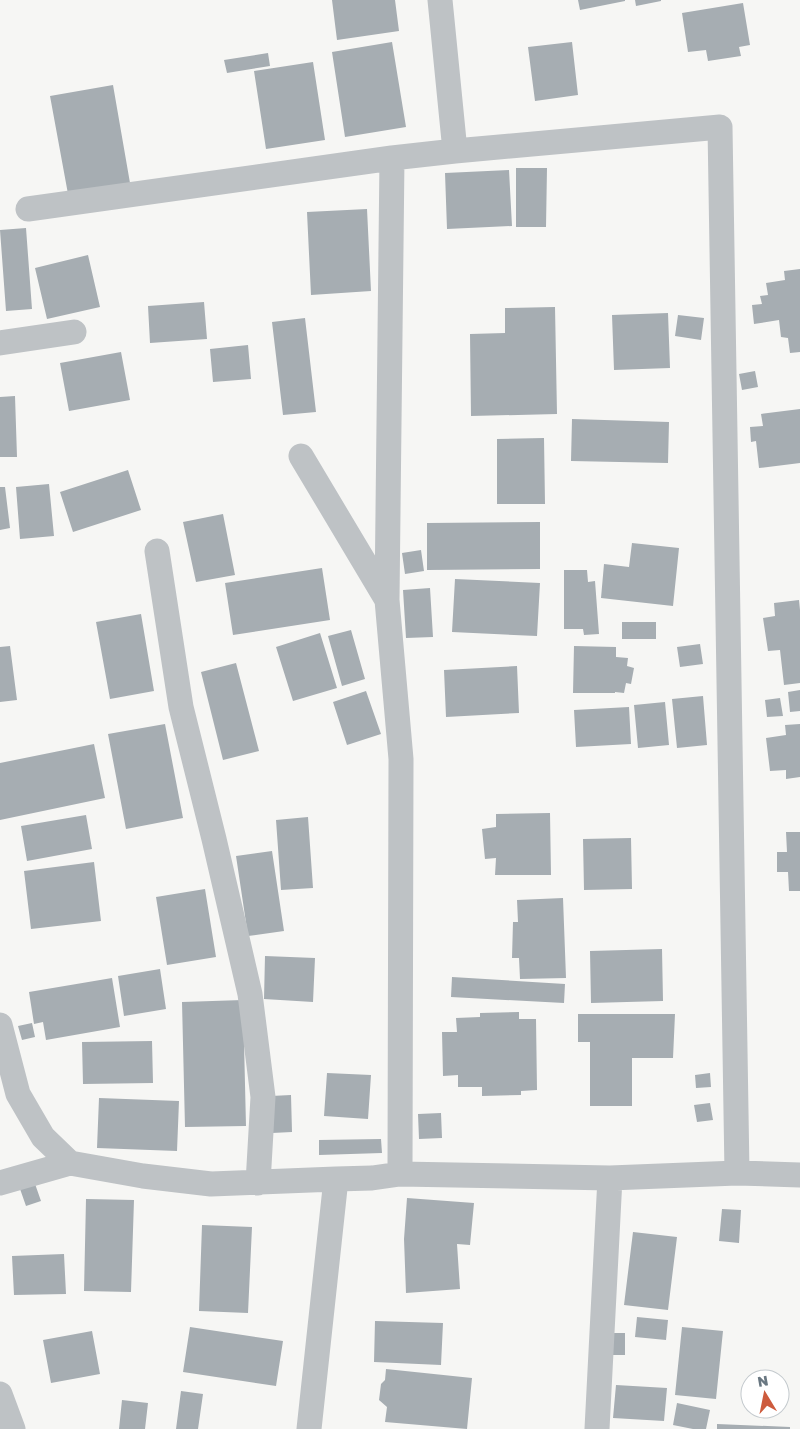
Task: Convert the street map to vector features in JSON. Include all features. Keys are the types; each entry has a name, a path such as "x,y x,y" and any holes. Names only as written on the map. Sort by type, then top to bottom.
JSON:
{"street":[{"path":"440,0 455,152"},
{"path":"28,209 392,158 720,127 737,1173"},
{"path":"392,158 387,600 401,760 400,1174"},
{"path":"0,343 74,332"},
{"path":"301,456 387,600"},
{"path":"157,551 181,707 250,994 263,1097 258,1183"},
{"path":"0,1025 18,1094 43,1136 70,1163"},
{"path":"0,1183 70,1163 143,1176 211,1184 372,1178 400,1174 610,1178 737,1173 800,1175"},
{"path":"597,1429 610,1178"},
{"path":"309,1429 336,1179"},
{"path":"0,1394 13,1429"}],"building":[{"path":"332,0 395,0 399,31 337,40"},
{"path":"578,0 625,0 625,1 580,10"},
{"path":"635,0 661,0 661,1 636,6"},
{"path":"743,3 750,45 739,47 741,56 708,61 706,50 688,52 682,13"},
{"path":"392,42 406,127 345,137 332,52"},
{"path":"572,42 578,95 535,101 528,47"},
{"path":"268,53 270,66 227,73 224,60"},
{"path":"313,62 325,140 266,149 254,71"},
{"path":"113,85 130,183 68,194 50,96"},
{"path":"516,168 547,168 546,227 516,227"},
{"path":"509,170 512,226 447,229 445,173"},
{"path":"367,209 371,291 311,295 307,212"},
{"path":"26,228 32,309 6,311 0,230"},
{"path":"88,255 100,307 47,319 35,268"},
{"path":"800,269 800,352 790,353 788,338 781,337 779,320 754,324 752,305 762,304 760,296 768,295 766,283 785,280 784,271"},
{"path":"204,302 207,339 150,343 148,306"},
{"path":"555,307 557,414 471,416 470,334 505,333 505,308"},
{"path":"668,313 670,368 614,370 612,315"},
{"path":"678,315 704,318 701,340 675,336"},
{"path":"305,318 316,412 283,415 272,322"},
{"path":"248,345 251,379 213,382 210,349"},
{"path":"121,352 130,400 69,411 60,363"},
{"path":"755,371 758,387 742,390 739,374"},
{"path":"15,396 17,457 0,457 0,397"},
{"path":"800,409 800,463 759,468 756,441 751,442 750,427 763,426 761,414"},
{"path":"572,419 669,422 668,463 571,461"},
{"path":"544,438 545,504 497,504 497,439"},
{"path":"128,470 141,510 73,532 60,492"},
{"path":"49,484 54,536 20,539 16,487"},
{"path":"0,487 5,487 10,528 0,530"},
{"path":"223,514 235,575 196,582 183,522"},
{"path":"540,522 540,569 427,570 427,523"},
{"path":"632,543 679,548 673,606 601,598 604,564 629,567"},
{"path":"421,550 424,571 405,574 402,553"},
{"path":"322,568 330,620 233,635 225,583"},
{"path":"564,570 587,570 588,582 595,581 599,634 584,635 583,629 564,629"},
{"path":"455,579 540,583 537,636 452,632"},
{"path":"430,588 433,637 406,638 403,590"},
{"path":"799,600 800,683 784,685 780,650 768,651 763,618 775,616 774,603"},
{"path":"141,614 154,691 110,699 96,622"},
{"path":"622,622 656,622 656,639 622,639"},
{"path":"351,630 365,679 342,686 328,636"},
{"path":"320,633 337,688 293,701 276,647"},
{"path":"700,644 703,664 680,667 677,647"},
{"path":"10,646 17,700 0,702 0,647"},
{"path":"574,646 616,647 616,657 628,658 627,666 634,668 631,684 626,683 624,693 573,693"},
{"path":"236,663 259,751 223,760 201,672"},
{"path":"517,666 519,713 446,717 444,670"},
{"path":"800,690 800,711 790,712 788,692"},
{"path":"366,691 381,734 347,745 333,702"},
{"path":"703,696 707,745 677,748 672,699"},
{"path":"780,698 783,716 767,717 765,700"},
{"path":"665,702 669,745 638,748 634,705"},
{"path":"629,707 631,744 576,747 574,710"},
{"path":"165,724 183,818 126,829 108,734"},
{"path":"800,724 800,777 786,779 786,770 770,771 766,738 786,735 785,725"},
{"path":"94,744 105,798 0,820 0,763"},
{"path":"550,813 551,875 495,875 496,858 485,859 482,829 496,827 496,814"},
{"path":"86,815 92,849 27,861 21,826"},
{"path":"308,817 313,888 281,890 276,820"},
{"path":"786,832 800,832 800,891 789,891 788,872 777,872 777,852 787,852"},
{"path":"631,838 632,889 584,890 583,839"},
{"path":"272,851 284,931 248,936 236,856"},
{"path":"94,862 101,921 31,929 24,871"},
{"path":"205,889 216,957 167,965 156,897"},
{"path":"563,898 566,978 520,979 519,958 512,958 513,922 518,922 517,900"},
{"path":"662,949 663,1001 591,1003 590,951"},
{"path":"265,956 315,958 313,1002 264,999"},
{"path":"160,969 166,1009 124,1016 118,976"},
{"path":"452,977 565,984 564,1003 451,997"},
{"path":"112,978 120,1027 46,1040 43,1022 34,1024 29,992"},
{"path":"243,1000 246,1126 185,1127 182,1002"},
{"path":"519,1012 519,1019 536,1019 537,1090 521,1091 521,1095 482,1096 482,1087 458,1087 458,1075 443,1076 442,1032 457,1032 456,1018 480,1017 480,1013"},
{"path":"578,1014 675,1014 673,1058 632,1058 632,1106 590,1106 590,1042 578,1042"},
{"path":"32,1023 35,1037 22,1040 18,1026"},
{"path":"152,1041 153,1083 83,1084 82,1042"},
{"path":"327,1073 371,1075 368,1119 324,1116"},
{"path":"710,1073 711,1087 696,1088 695,1075"},
{"path":"291,1095 292,1132 272,1133 271,1096"},
{"path":"99,1098 179,1101 177,1151 97,1148"},
{"path":"710,1103 713,1120 697,1122 694,1105"},
{"path":"441,1113 442,1138 419,1139 418,1114"},
{"path":"381,1139 382,1153 319,1155 319,1140"},
{"path":"34,1181 41,1201 26,1206 19,1186"},
{"path":"407,1198 474,1203 470,1245 457,1244 460,1289 406,1293 404,1239"},
{"path":"86,1199 134,1200 131,1292 84,1291"},
{"path":"722,1209 741,1210 739,1243 719,1241"},
{"path":"202,1225 252,1227 248,1313 199,1311"},
{"path":"633,1232 677,1237 668,1310 624,1305"},
{"path":"64,1254 66,1294 14,1295 12,1256"},
{"path":"637,1317 668,1320 666,1340 635,1337"},
{"path":"375,1321 443,1323 441,1365 374,1362"},
{"path":"190,1327 283,1341 276,1386 183,1372"},
{"path":"682,1327 723,1331 716,1399 675,1395"},
{"path":"92,1331 100,1374 51,1383 43,1340"},
{"path":"610,1333 625,1333 625,1355 610,1355"},
{"path":"386,1369 472,1378 467,1429 385,1422 387,1407 379,1400 381,1384 385,1380"},
{"path":"616,1385 667,1388 664,1421 613,1418"},
{"path":"181,1391 203,1394 198,1429 176,1429"},
{"path":"122,1400 148,1403 145,1429 119,1429"},
{"path":"677,1403 710,1410 706,1429 693,1429 673,1425"},
{"path":"717,1424 790,1427 790,1429 717,1429"}]}
